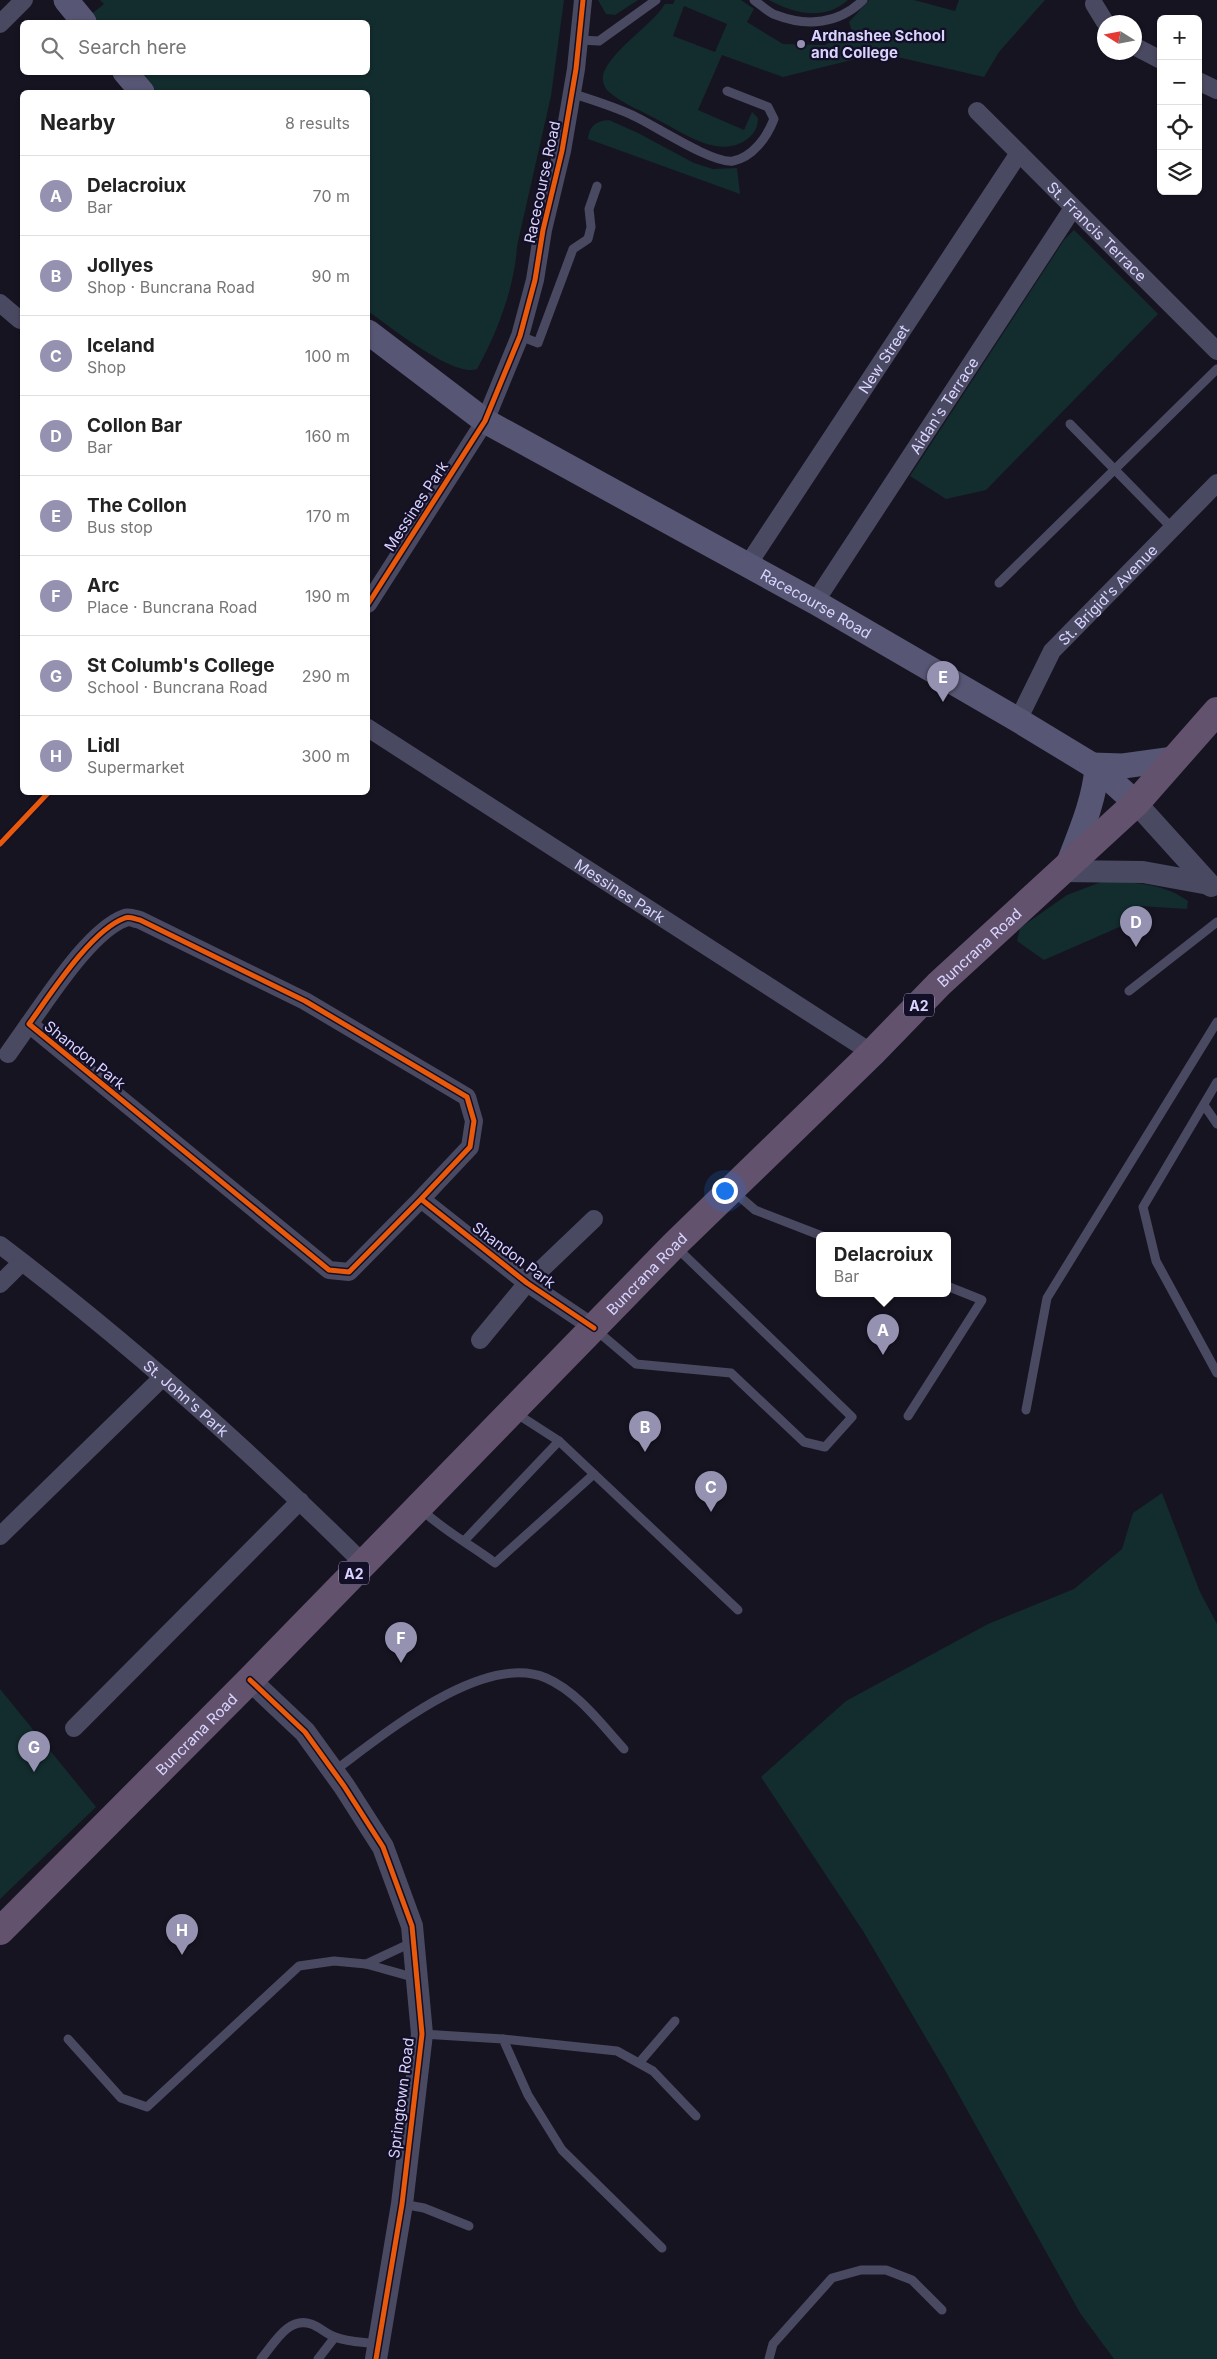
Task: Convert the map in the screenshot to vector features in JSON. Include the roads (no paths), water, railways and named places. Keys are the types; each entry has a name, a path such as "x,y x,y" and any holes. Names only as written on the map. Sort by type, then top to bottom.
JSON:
{"highway":[{"name":"Buncrana Road","path":"0,1931 250,1680 674,1245 872,1053 939,984 1136,802 1217,711"}],"main road":[{"path":"66,0 82,20"},
{"path":"128,75 140,90"},
{"name":"Racecourse Road","path":"370,334 485,421 815,602 1018,720 1095,766 1136,802"},
{"path":"1065,868 1089,810 1095,788 1095,766 1123,766 1174,759"}],"street":[{"path":"0,24 24,0"},
{"name":"Racecourse Road","path":"485,421 520,336 535,280 543,230 562,151 572,93 580,40 583,0"},
{"path":"1094,4 1101,15"},
{"path":"1142,50 1157,58"},
{"path":"1202,83 1217,90"},
{"name":"St. Francis Terrace","path":"978,111 1217,351"},
{"name":"New Street","path":"747,566 1019,153"},
{"name":"Aidan's Terrace","path":"815,602 1073,208"},
{"path":"0,302 20,320"},
{"name":"Messines Park","path":"370,601 485,421"},
{"name":"St. Brigid's Avenue","path":"1018,720 1052,651 1217,483"},
{"name":"Messines Park","path":"370,729 872,1053"},
{"path":"1136,802 1213,888"},
{"path":"1065,868 1142,872 1213,888"},
{"name":"Shandon Park","path":"126,917 140,920 304,1002 467,1097 474,1121 470,1146 421,1199 349,1272 329,1270 29,1024 82,953 108,927 126,917"},
{"path":"8,1054 29,1024"},
{"name":"Shandon Park","path":"421,1199 527,1283 594,1328"},
{"name":"Shandon Park","path":"480,1340 527,1283 594,1219"},
{"name":"St. John's Park","path":"0,1245 163,1376 300,1501 363,1563"},
{"path":"0,1284 22,1262"},
{"path":"0,1536 163,1376"},
{"path":"74,1728 300,1501"},
{"name":"Springtown Road","path":"250,1680 305,1732 334,1772 383,1847 412,1926 422,2034 402,2204 376,2352"}],"lane":[{"path":"580,40 599,41 656,0"},
{"path":"754,0 775,15 801,22 824,21 846,15 863,0"},
{"path":"572,93 636,117 711,157 732,161 751,152 768,136 774,120 768,108 727,91"},
{"path":"520,336 538,342 573,249 588,239 591,227 589,209 597,186"},
{"path":"999,583 1217,369"},
{"path":"1070,424 1172,528"},
{"path":"1129,991 1217,922"},
{"path":"1026,1410 1047,1298 1217,1022"},
{"path":"1217,1082 1143,1207 1156,1261 1217,1373"},
{"path":"1204,1105 1217,1124"},
{"path":"731,1190 755,1210 816,1234"},
{"path":"594,1328 636,1364 731,1374 804,1442 825,1447 852,1417 674,1245"},
{"path":"908,1416 982,1300 951,1288"},
{"path":"512,1411 559,1441 738,1610"},
{"path":"464,1540 559,1441"},
{"path":"418,1506 435,1523 464,1540 495,1563 594,1474"},
{"path":"334,1772 420,1709 478,1681 520,1674 545,1678 565,1688 624,1749"},
{"path":"366,1964 413,1942"},
{"path":"68,2038 122,2098 147,2107 299,1966 334,1961 366,1964 416,1978"},
{"path":"639,2063 675,2021"},
{"path":"422,2034 503,2039 617,2051 653,2071 696,2116"},
{"path":"503,2039 528,2096 562,2150 662,2248"},
{"path":"402,2204 424,2208 469,2226"},
{"path":"769,2359 773,2344 832,2278 861,2270 886,2270 912,2280 942,2310"},
{"path":"261,2359 281,2335 297,2323 309,2323 335,2337 376,2352"},
{"path":"318,2359 335,2337"}],"place":[{"name":"Ardnashee School and College","path":"801,44"},
{"name":"The Collon","path":"943,702"},
{"name":"Collon Bar","path":"1136,947"},
{"name":"Delacroiux","path":"883,1355"},
{"name":"Jollyes","path":"645,1452"},
{"name":"Iceland","path":"711,1512"},
{"name":"Arc","path":"401,1663"},
{"name":"St Columb's College","path":"34,1772"},
{"name":"Lidl","path":"182,1955"}]}
